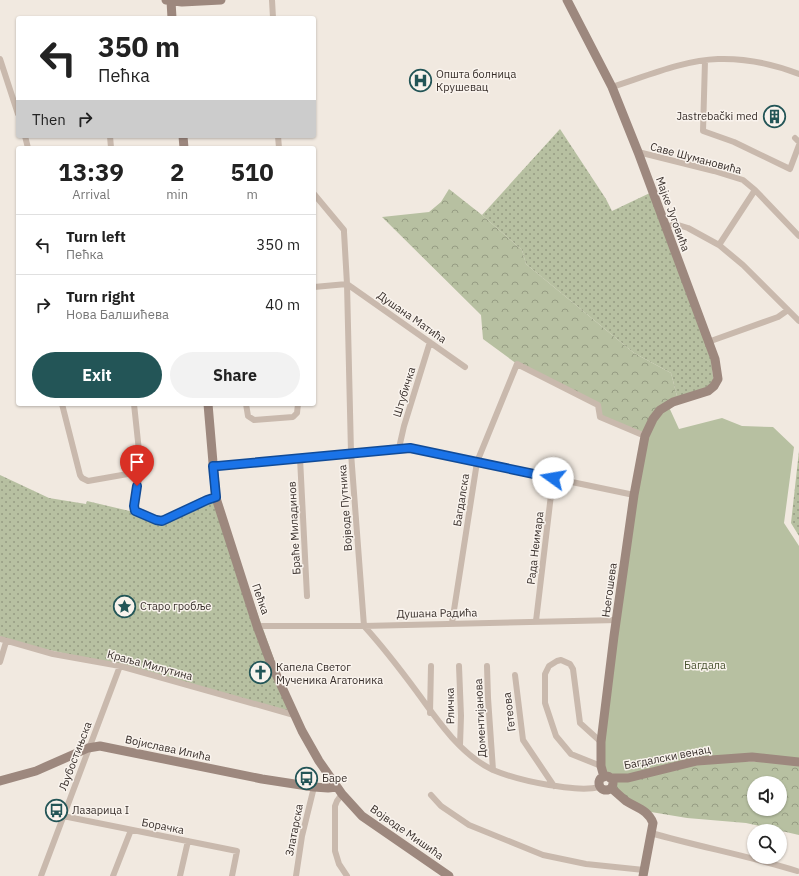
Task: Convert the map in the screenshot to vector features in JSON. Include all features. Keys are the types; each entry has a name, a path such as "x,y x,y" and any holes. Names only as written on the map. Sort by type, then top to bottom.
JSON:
{"street":[{"path":"172,16 169,0 191,2 222,0"},
{"path":"272,0 273,16"},
{"name":"Мајке Југовића","path":"567,0 612,87 638,152 717,370 718,379 714,386 708,391 674,402 660,410"},
{"path":"0,59 16,108"},
{"path":"612,87 660,72 718,59 756,61 781,67 799,74"},
{"path":"705,61 703,131 734,142 790,169 799,145"},
{"name":"Саве Шумановића","path":"638,152 738,178 755,190 799,236"},
{"path":"719,245 755,190"},
{"name":"Војводе Путника","path":"316,196 344,230 347,284 351,453 364,626"},
{"path":"665,227 675,224 688,228 719,245 743,265 799,321"},
{"path":"316,286 347,284"},
{"name":"Душана Матића","path":"347,284 465,367"},
{"path":"708,342 778,317 788,310"},
{"name":"Штубичка","path":"400,448 404,426 430,342"},
{"name":"Багдалска","path":"452,623 476,462 517,364 598,405 600,417 645,436"},
{"path":"63,406 82,478 88,481 139,472"},
{"path":"134,406 141,470 139,472 133,509 137,513 156,520 165,521 216,497"},
{"name":"Пећка","path":"208,406 216,497 258,626 270,661 294,715 319,761 340,791"},
{"path":"246,406 248,416 254,420 292,417 297,413 298,406"},
{"name":"Његошева","path":"607,777 601,766 601,742 634,495 645,436 653,419 660,410"},
{"path":"213,466 410,448 634,495"},
{"name":"Браће Миладинов","path":"300,458 307,596"},
{"name":"Рада Неимара","path":"536,621 553,478"},
{"name":"Душана Радића","path":"258,626 364,626 617,620"},
{"path":"364,626 382,646 430,712 460,745 480,762 493,770 533,782 584,789 600,787 605,790 611,788"},
{"path":"0,662 3,641"},
{"name":"Краља Милутина","path":"3,641 53,654 120,666 294,715"},
{"path":"601,742 580,723 573,669 570,664 561,660 549,666 545,674 545,703 556,736 571,754 601,766"},
{"name":"Љубостињска","path":"41,876 120,666"},
{"path":"430,712 431,666"},
{"name":"Рличка","path":"459,666 461,716 460,745"},
{"name":"Доментијанова","path":"488,666 488,698 493,770"},
{"name":"Гетеова","path":"515,675 523,740 554,786"},
{"name":"Војислава Илића","path":"0,781 36,771 88,748 100,746 262,779 340,791"},
{"name":"Багдалски венац","path":"607,777 628,778 697,761 752,757 799,762"},
{"path":"600,787 599,782 607,777 613,782 611,788"},
{"name":"Златарска","path":"296,876 302,836 314,787"},
{"path":"431,795 442,806 469,825 543,855 586,864 644,873 653,823 651,817 645,811 626,800 611,788"},
{"path":"340,791 335,806 334,843 336,858 347,876"},
{"name":"Војводе Мишића","path":"340,791 362,816 372,824 449,876"},
{"name":"Борачка","path":"63,816 237,850 232,876"},
{"path":"113,876 131,830"},
{"path":"651,833 753,858 797,871"},
{"path":"180,876 188,841"}],"green space":[{"path":"560,129 606,199 612,211 652,192 710,348 714,386 678,400 671,373 634,353 526,264 522,250 482,215"},
{"path":"449,189 482,215 522,250 526,264 634,353 671,373 678,400 645,436 600,417 598,404 517,364 483,339 481,315 382,217 429,212 441,202"},
{"name":"Багдала","path":"668,405 679,429 722,418 742,426 773,427 794,447 784,523 799,546 799,762 752,757 610,778 601,766 601,742 645,436"},
{"path":"799,451 799,536 791,523"},
{"name":"Старо гробље","path":"0,475 49,498 86,504 87,501 169,522 216,498 294,715 120,666 0,639"},
{"path":"697,761 799,762 799,835 787,832 787,824 750,824 687,818 645,811 613,786 613,782"}],"place":[{"name":"Општа болница Крушевац","path":"421,80"},
{"name":"Jastrebački med","path":"774,116"},
{"name":"Старо гробље","path":"125,606"},
{"name":"Капела Светог Мученика Агатоника","path":"260,673"},
{"name":"Баре","path":"306,778"},
{"name":"Лазарица I","path":"57,810"}],"route":[{"path":"137,486 133,509 137,513 156,520 165,521 196,505 216,497 213,466 410,448 553,478"}]}
